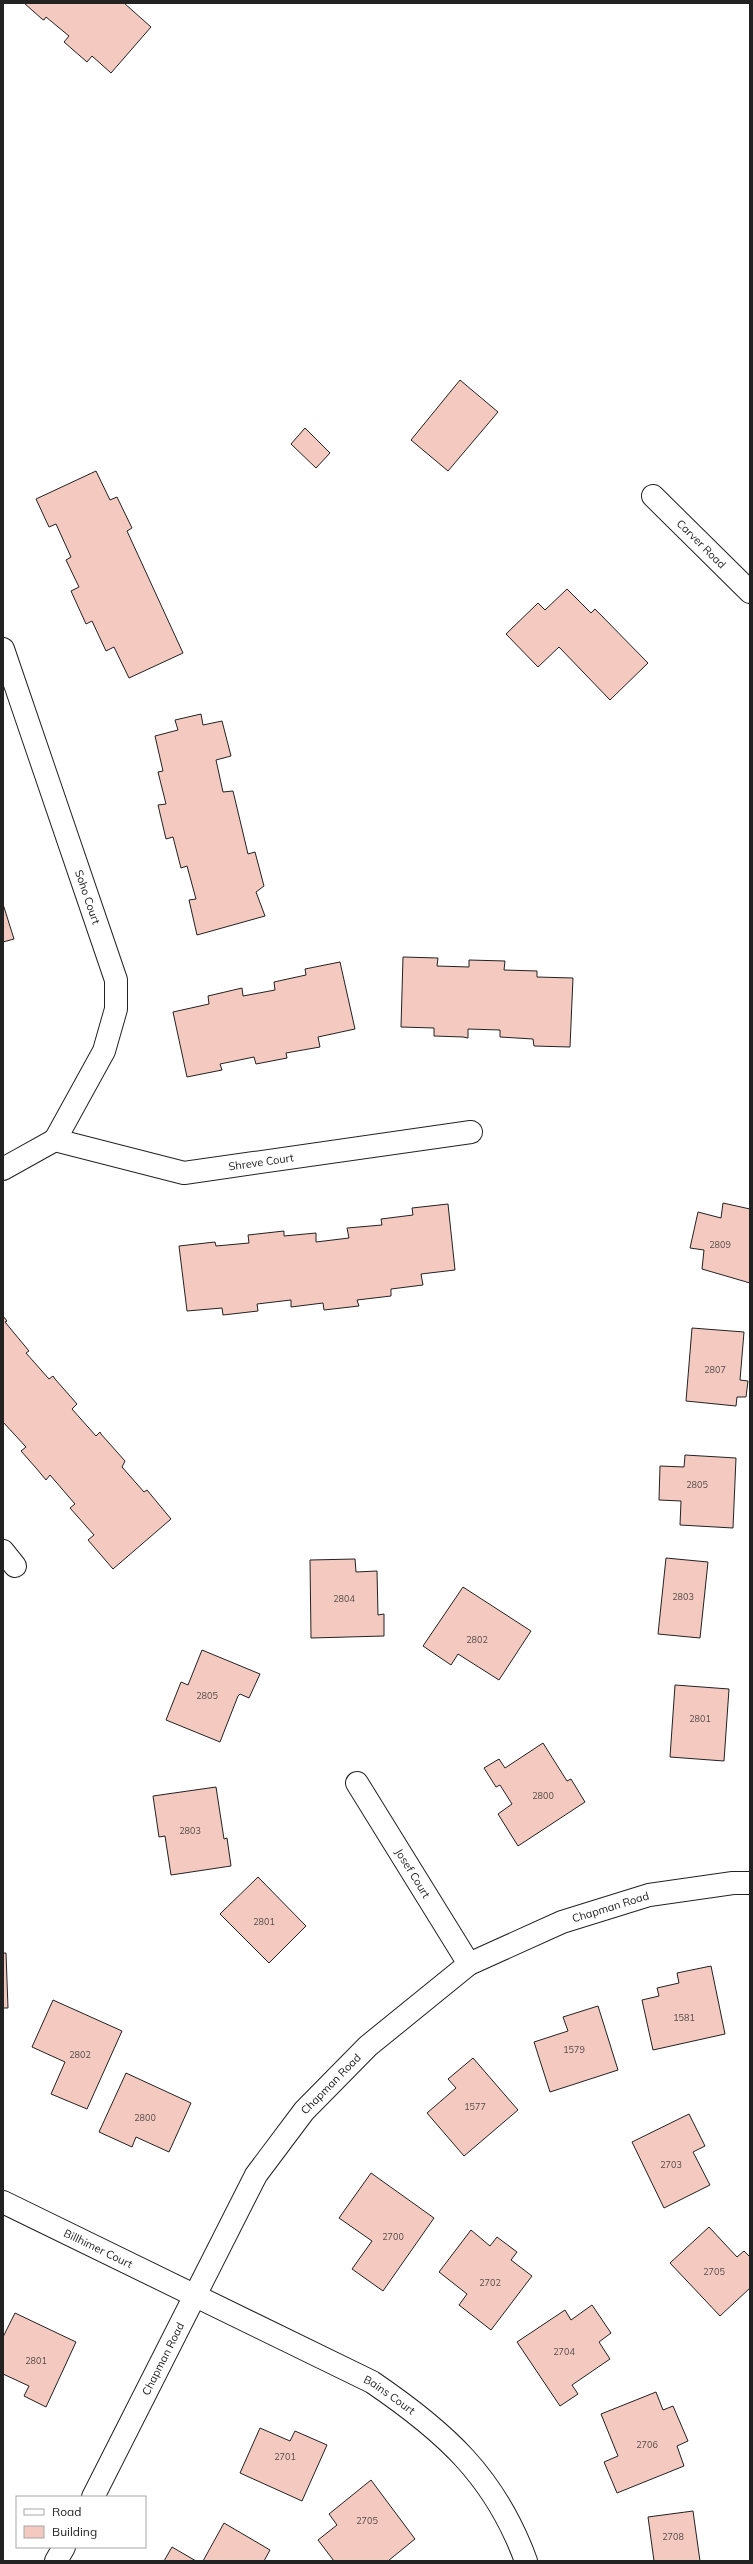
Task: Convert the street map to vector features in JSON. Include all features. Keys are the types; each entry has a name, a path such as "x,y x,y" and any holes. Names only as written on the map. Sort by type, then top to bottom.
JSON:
{"street":[{"name":"Carver Road","path":"652,496 750,592"},
{"name":"Soho Court","path":"3,650 116,980 116,1009 104,1051 55,1140"},
{"name":"Shreve Court","path":"55,1140 184,1173 471,1132"},
{"path":"3,1169 55,1140"},
{"name":"Josef Court","path":"357,1783 469,1964"},
{"name":"Chapman Road","path":"94,2496 256,2174 304,2111 368,2046 469,1964 562,1922 649,1895 733,1883 750,1883"},
{"name":"Billhimer Court","path":"3,2202 194,2296"},
{"name":"Bains Court","path":"194,2296 372,2382 419,2414 461,2451 489,2488 516,2534 526,2561"},
{"path":"56,2561 63,2548"}],"building":[{"path":"24,3 124,3 151,27 111,73 92,56 87,62 64,42 69,36 46,17 44,20 42,19"},
{"path":"460,380 498,412 448,471 411,440"},
{"path":"305,428 330,453 316,468 291,444"},
{"path":"96,471 110,500 117,497 132,528 127,531 183,653 129,678 114,647 106,651 92,621 86,624 71,591 79,587 66,560 71,557 56,524 49,527 36,499"},
{"path":"567,589 591,613 595,609 648,663 610,700 559,647 538,667 506,634 538,603 545,610"},
{"path":"201,714 203,725 222,721 231,756 216,760 223,792 233,791 248,854 255,852 264,886 256,892 265,916 197,935 189,900 196,899 187,866 181,868 173,837 166,839 158,805 166,804 158,772 163,771 155,736 178,730 175,720"},
{"path":"3,904 14,939 3,942"},
{"path":"403,957 438,958 437,966 469,967 469,960 505,961 504,970 537,971 537,977 573,978 570,1047 534,1046 533,1039 500,1037 500,1030 468,1029 468,1038 434,1036 434,1028 401,1027"},
{"path":"340,962 355,1029 318,1037 320,1047 286,1053 287,1058 256,1064 254,1057 220,1064 222,1070 187,1077 173,1012 209,1004 208,996 242,988 243,996 275,990 274,982 306,975 305,969"},
{"path":"723,1203 750,1209 750,1283 702,1269 704,1250 690,1248 698,1212 721,1218"},
{"path":"448,1204 455,1270 421,1274 423,1285 391,1289 391,1296 357,1300 359,1306 324,1310 323,1303 291,1307 291,1300 257,1304 258,1311 223,1315 222,1308 187,1311 179,1246 215,1242 216,1246 249,1243 248,1235 284,1231 284,1236 316,1233 316,1242 349,1238 347,1228 382,1225 381,1219 413,1215 412,1208"},
{"path":"3,1316 7,1321 5,1322 29,1351 26,1353 49,1379 53,1376 77,1404 72,1409 96,1436 100,1432 125,1461 122,1467 144,1492 147,1490 171,1519 113,1569 88,1540 94,1535 70,1508 75,1504 50,1475 46,1480 21,1451 26,1447 3,1422"},
{"path":"692,1328 744,1332 740,1380 748,1381 746,1397 737,1397 736,1406 686,1401"},
{"path":"685,1455 736,1458 733,1528 680,1525 681,1501 659,1500 660,1466 684,1467"},
{"path":"666,1558 708,1562 700,1638 658,1634"},
{"path":"355,1559 356,1572 377,1571 378,1615 384,1614 384,1636 311,1638 310,1560"},
{"path":"463,1587 531,1631 499,1680 458,1654 451,1665 423,1646"},
{"path":"202,1650 260,1674 249,1698 240,1694 238,1696 220,1742 166,1720 181,1682 188,1685"},
{"path":"675,1685 729,1689 724,1761 670,1757"},
{"path":"543,1743 567,1781 571,1779 585,1802 518,1846 498,1814 512,1804 500,1785 496,1787 484,1768 499,1759 505,1768"},
{"path":"216,1787 224,1839 227,1838 231,1866 171,1875 165,1836 159,1837 153,1796"},
{"path":"258,1877 306,1926 269,1963 220,1914"},
{"path":"3,1953 6,1953 8,2008 3,2008"},
{"path":"711,1966 725,2034 653,2050 642,2000 659,1996 657,1988 679,1983 677,1973"},
{"path":"53,2000 122,2031 87,2109 51,2094 65,2062 32,2047"},
{"path":"598,2006 618,2070 550,2092 534,2042 568,2031 563,2017"},
{"path":"473,2058 518,2110 464,2156 427,2113 456,2088 448,2079"},
{"path":"126,2073 191,2103 169,2152 136,2137 132,2147 99,2132"},
{"path":"689,2114 705,2146 693,2152 710,2185 664,2208 632,2142"},
{"path":"371,2173 434,2218 383,2291 352,2269 372,2241 339,2218"},
{"path":"709,2227 737,2257 744,2251 750,2257 750,2288 720,2316 670,2263"},
{"path":"471,2230 490,2246 497,2237 517,2252 511,2260 532,2276 491,2330 459,2305 467,2294 439,2272"},
{"path":"592,2305 611,2333 599,2342 610,2359 572,2385 578,2394 560,2406 517,2342 565,2310 571,2320"},
{"path":"15,2313 76,2342 46,2407 24,2396 29,2386 3,2374 3,2337"},
{"path":"656,2392 663,2410 673,2406 688,2441 677,2446 684,2466 617,2493 604,2462 618,2456 601,2414"},
{"path":"260,2428 290,2441 295,2431 327,2445 302,2501 240,2473"},
{"path":"371,2480 415,2539 388,2561 334,2561 318,2540 337,2525 329,2514"},
{"path":"693,2511 700,2561 654,2561 648,2517"},
{"path":"224,2523 270,2550 264,2561 203,2561"},
{"path":"172,2547 196,2561 164,2561"}]}
